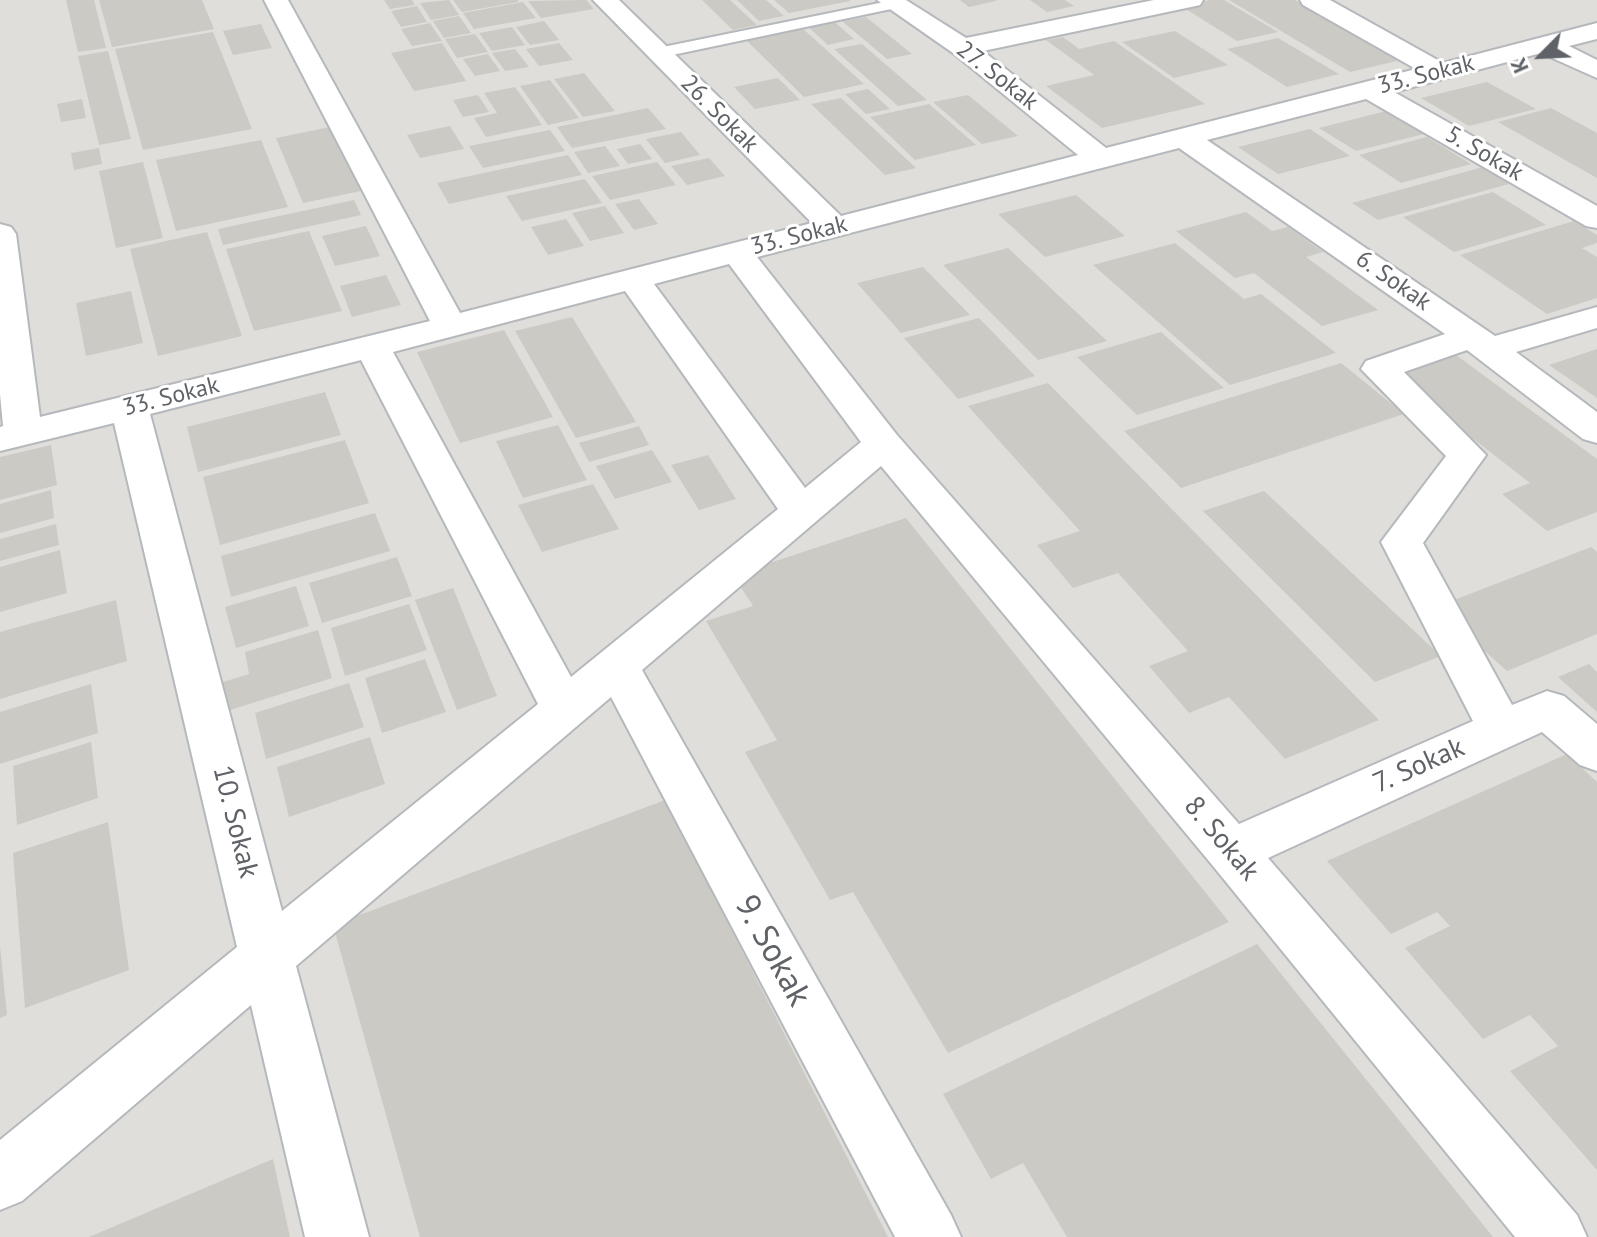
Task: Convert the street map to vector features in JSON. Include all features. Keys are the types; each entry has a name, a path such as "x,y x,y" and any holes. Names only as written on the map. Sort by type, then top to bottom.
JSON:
{"street":[{"path":"276,0 450,326"},
{"name":"26. Sokak","path":"605,0 834,227"},
{"path":"962,47 1191,0"},
{"path":"1312,0 1440,72"},
{"name":"27. Sokak","path":"893,2 962,47 1101,159"},
{"name":"33. Sokak","path":"12,436 1597,31"},
{"path":"1545,45 1597,70"},
{"name":"5. Sokak","path":"1371,90 1597,219"},
{"name":"6. Sokak","path":"1184,138 1480,342 1597,431"},
{"path":"0,234 12,436"},
{"name":"8. Sokak","path":"737,253 883,444 1555,1237"},
{"path":"633,279 801,512"},
{"path":"1501,729 1402,542 1467,455 1379,369 1480,342 1597,317"},
{"path":"372,346 564,708"},
{"name":"10. Sokak","path":"129,407 269,953 337,1237"},
{"path":"0,1179 883,444"},
{"name":"9. Sokak","path":"616,664 929,1237"},
{"name":"7. Sokak","path":"1231,851 1547,709 1597,752"}],"lane":[{"path":"658,53 893,2"}],"shaded area":[{"path":"0,0 1597,0 1597,1237 0,1237"}],"building":[{"path":"66,0 94,0 106,48 78,52"},
{"path":"99,0 202,0 214,29 112,47"},
{"path":"384,0 412,0 415,5 390,9"},
{"path":"449,0 459,15 431,20 420,3"},
{"path":"453,0 518,0 518,2 462,12"},
{"path":"586,0 594,9 541,18 528,1"},
{"path":"702,0 730,0 757,25 733,30"},
{"path":"737,0 766,0 784,16 759,21"},
{"path":"774,0 850,0 850,1 789,13"},
{"path":"960,0 996,0 996,1 969,7"},
{"path":"1030,0 1065,0 1074,6 1047,12"},
{"path":"1224,0 1278,32 1237,41 1181,6"},
{"path":"1229,0 1295,0 1401,60 1350,72"},
{"path":"523,2 536,18 474,29 463,13"},
{"path":"417,6 427,22 401,27 391,11"},
{"path":"459,16 471,33 444,38 433,21"},
{"path":"866,17 912,54 887,59 842,21"},
{"path":"831,19 854,39 828,45 805,24"},
{"path":"544,21 559,40 530,45 516,27"},
{"path":"430,23 442,41 412,46 401,29"},
{"path":"261,24 272,48 233,55 223,31"},
{"path":"512,27 525,45 492,51 479,33"},
{"path":"801,27 864,84 804,97 744,38"},
{"path":"1175,31 1228,65 1174,78 1122,42"},
{"path":"213,32 252,129 143,150 115,49"},
{"path":"475,34 488,52 457,58 445,39"},
{"path":"1063,37 1079,49 1114,41 1205,104 1102,128 1046,86 1094,75 1046,40"},
{"path":"1278,38 1339,74 1287,87 1227,49"},
{"path":"442,43 466,81 414,91 391,53"},
{"path":"559,43 573,60 539,66 526,49"},
{"path":"862,44 927,100 898,106 834,49"},
{"path":"515,49 529,67 505,71 492,53"},
{"path":"108,51 131,139 99,145 78,56"},
{"path":"488,54 500,71 475,76 463,59"},
{"path":"584,73 615,111 583,117 554,79"},
{"path":"778,78 800,100 755,109 734,87"},
{"path":"550,80 579,118 548,125 520,86"},
{"path":"1487,82 1536,109 1469,126 1421,98"},
{"path":"515,87 542,125 486,137 474,118 497,113 484,93"},
{"path":"868,89 890,109 866,114 845,94"},
{"path":"478,95 489,112 463,117 453,100"},
{"path":"968,95 1018,136 982,144 933,102"},
{"path":"841,98 916,168 885,175 811,104"},
{"path":"82,99 86,118 61,122 57,104"},
{"path":"929,104 976,145 915,160 870,117"},
{"path":"648,108 666,129 572,148 557,127"},
{"path":"1551,108 1597,133 1597,178 1498,122"},
{"path":"1386,111 1424,134 1356,151 1319,128"},
{"path":"450,126 464,149 420,158 407,135"},
{"path":"330,127 361,191 303,203 276,138"},
{"path":"1310,129 1350,156 1278,174 1238,147"},
{"path":"550,130 565,151 483,168 469,146"},
{"path":"681,132 700,155 665,163 646,139"},
{"path":"1427,137 1471,164 1401,183 1359,155"},
{"path":"261,140 288,207 176,231 156,160"},
{"path":"640,144 652,159 628,164 617,149"},
{"path":"605,146 620,166 588,173 574,152"},
{"path":"99,148 102,164 74,170 71,153"},
{"path":"568,155 582,175 449,204 437,183"},
{"path":"709,158 725,176 687,185 671,166"},
{"path":"143,162 163,238 116,248 99,171"},
{"path":"657,162 676,185 610,200 592,176"},
{"path":"1483,167 1509,184 1378,220 1352,203"},
{"path":"585,179 602,203 522,221 506,196"},
{"path":"1493,192 1546,225 1454,252 1403,217"},
{"path":"1076,195 1125,236 1045,257 998,214"},
{"path":"639,199 658,224 634,230 615,204"},
{"path":"354,200 361,215 223,245 218,229"},
{"path":"605,206 624,233 590,241 572,213"},
{"path":"1246,212 1272,231 1288,227 1323,252 1306,257 1378,310 1322,326 1254,273 1235,278 1176,231"},
{"path":"566,219 584,246 548,255 531,227"},
{"path":"1574,221 1597,235 1597,243 1582,248 1597,257 1597,298 1547,314 1460,255"},
{"path":"366,226 380,256 335,266 322,236"},
{"path":"309,231 342,311 254,331 226,249"},
{"path":"207,232 242,336 158,356 130,249"},
{"path":"1175,243 1244,299 1261,294 1336,353 1230,385 1093,265"},
{"path":"1008,248 1107,341 1038,360 943,265"},
{"path":"923,267 970,315 901,333 857,283"},
{"path":"386,275 401,305 352,317 340,286"},
{"path":"131,291 143,343 86,356 76,303"},
{"path":"572,317 636,422 576,438 515,331"},
{"path":"979,318 1035,376 958,399 904,338"},
{"path":"504,330 553,417 460,443 417,352"},
{"path":"1161,332 1224,388 1137,415 1077,357"},
{"path":"1597,349 1597,398 1549,365"},
{"path":"1452,352 1597,459 1597,512 1547,531 1502,494 1530,483 1389,373"},
{"path":"1341,363 1404,414 1181,488 1124,431"},
{"path":"1048,383 1379,720 1285,759 1229,697 1189,713 1149,666 1188,651 1118,573 1073,588 1037,545 1080,531 968,406"},
{"path":"325,392 341,435 198,472 187,427"},
{"path":"558,425 587,480 523,498 496,441"},
{"path":"639,426 649,445 589,462 579,443"},
{"path":"345,440 369,503 220,545 203,477"},
{"path":"51,445 57,485 0,500 0,457"},
{"path":"652,450 672,482 615,499 596,466"},
{"path":"708,455 736,499 699,510 671,465"},
{"path":"593,484 619,529 542,552 518,505"},
{"path":"51,490 54,518 0,533 0,504"},
{"path":"1264,491 1441,656 1375,682 1203,511"},
{"path":"375,513 390,551 231,597 221,556"},
{"path":"906,518 1229,922 948,1053 853,892 830,900 745,752 777,740 706,621 753,606 733,575"},
{"path":"56,524 59,545 0,561 0,539"},
{"path":"1591,547 1597,552 1597,634 1507,671 1436,607"},
{"path":"60,550 67,593 0,612 0,567"},
{"path":"397,557 412,596 322,623 309,583"},
{"path":"296,586 309,626 236,648 225,607"},
{"path":"453,588 497,696 457,710 415,600"},
{"path":"116,600 127,661 0,699 0,632"},
{"path":"409,604 427,650 345,676 331,628"},
{"path":"318,630 332,678 227,711 220,683 249,674 245,652"},
{"path":"425,659 446,712 382,733 365,678"},
{"path":"1589,664 1597,672 1597,712 1558,677"},
{"path":"349,683 364,727 266,759 255,713"},
{"path":"91,684 98,733 0,764 0,712"},
{"path":"370,737 385,784 289,817 277,767"},
{"path":"91,742 98,798 17,825 13,766"},
{"path":"1567,754 1597,782 1597,1170 1510,1071 1558,1046 1530,1015 1483,1039 1405,948 1450,926 1437,912 1391,934 1327,861"},
{"path":"665,800 888,1237 420,1237 333,925"},
{"path":"108,822 129,970 25,1008 13,853"},
{"path":"1257,944 1493,1237 1067,1237 1023,1163 991,1179 943,1094"},
{"path":"0,946 7,1015 0,1018"},
{"path":"273,1159 290,1237 89,1237"}]}
